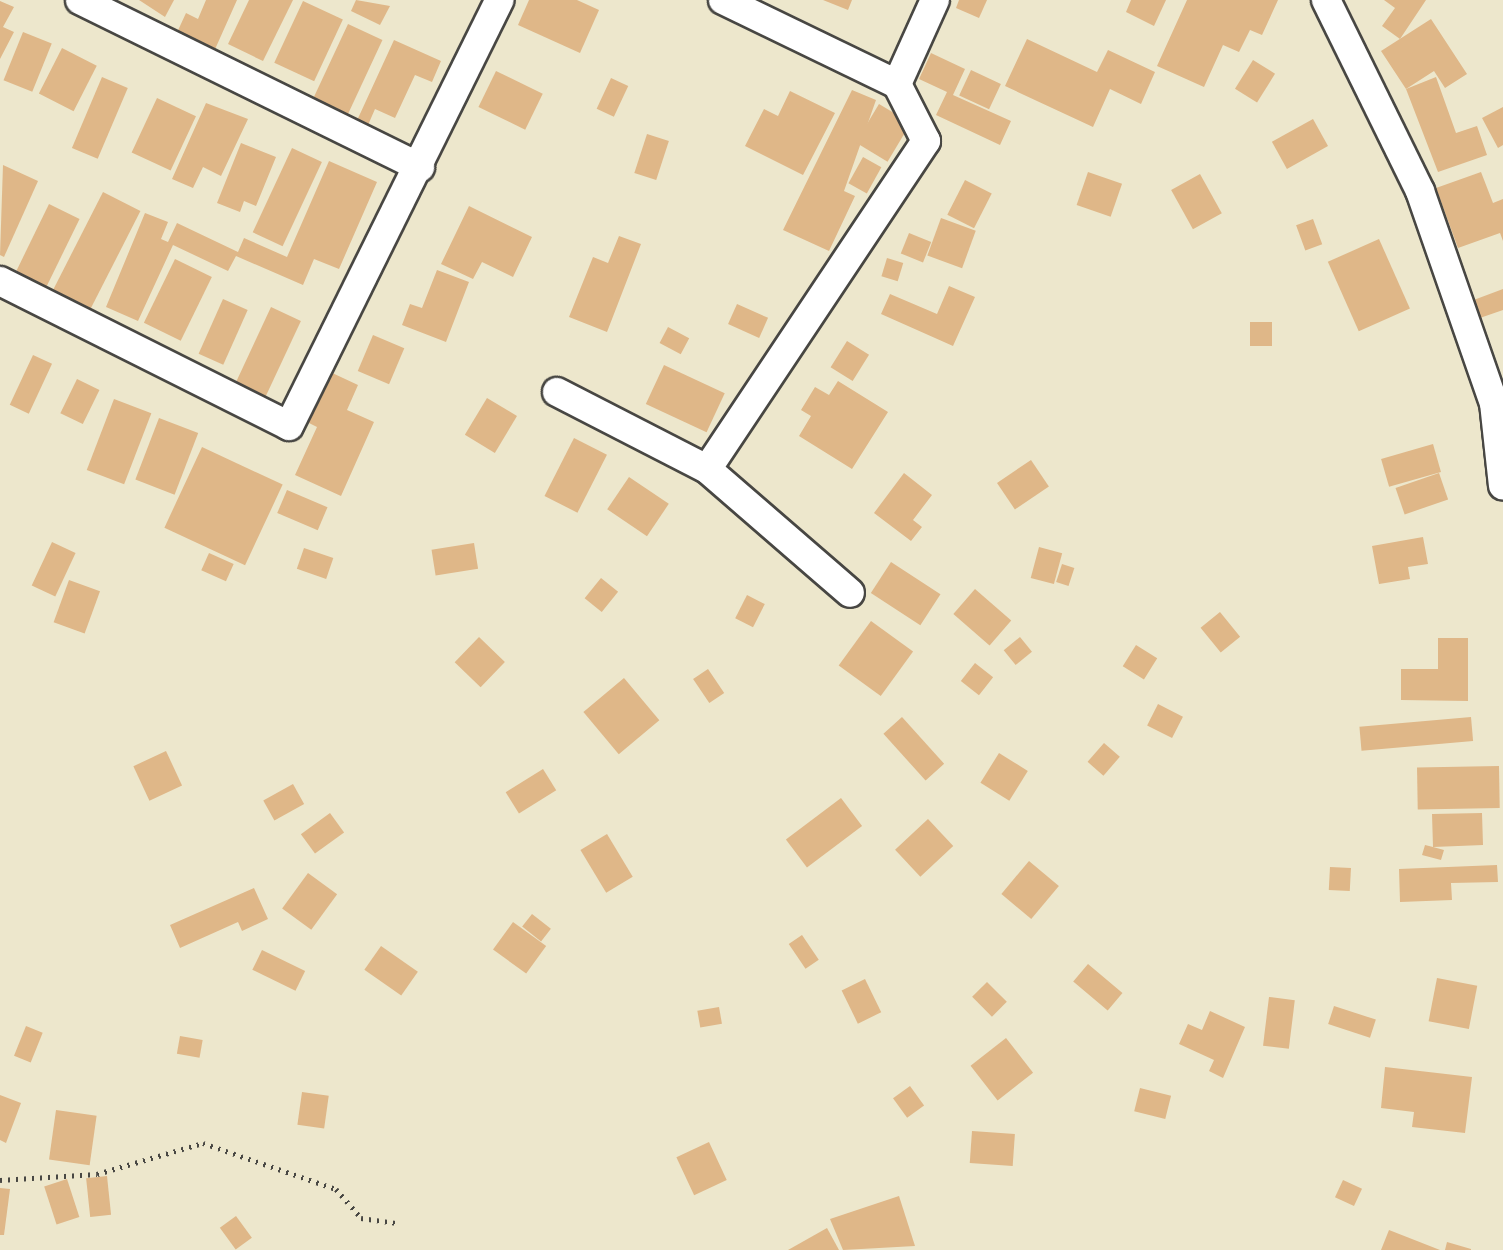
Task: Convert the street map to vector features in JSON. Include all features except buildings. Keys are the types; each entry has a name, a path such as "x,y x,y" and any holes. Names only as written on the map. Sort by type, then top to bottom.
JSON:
{"street":[{"path":"80,0 420,167"},
{"path":"0,281 289,426 420,167 500,0"},
{"path":"707,469 926,141 897,84 723,0"},
{"path":"897,84 935,0"},
{"path":"1326,0 1420,191 1494,403 1503,486"},
{"path":"557,392 707,469 850,593"}],"path":[{"path":"0,1180 97,1174 203,1143 336,1189 361,1218 396,1223"}]}
